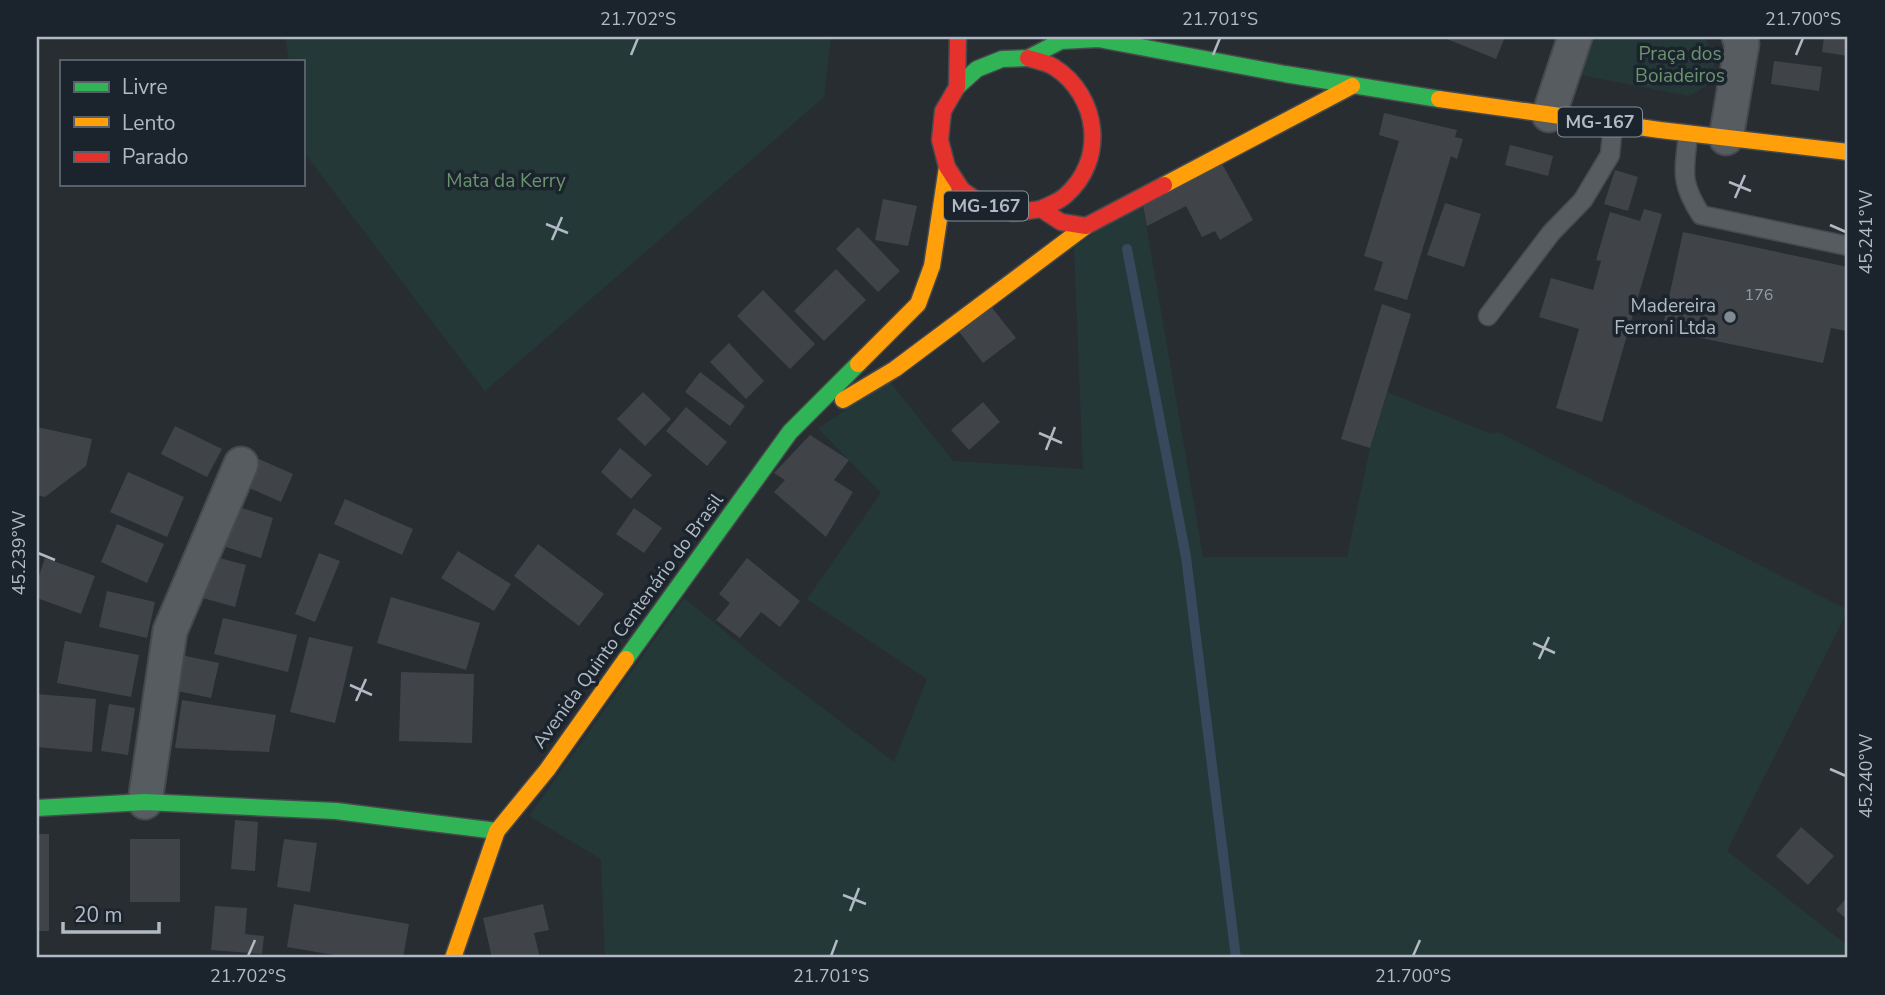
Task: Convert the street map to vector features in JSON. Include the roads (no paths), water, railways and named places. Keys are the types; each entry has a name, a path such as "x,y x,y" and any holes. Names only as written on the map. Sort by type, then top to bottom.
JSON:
{"street":[{"name":"Avenida Quinto Centenário do Brasil","path":"453,958 497,831 547,769 790,432 918,303 932,265 947,167 940,140 943,111 957,86 958,37"},
{"path":"1024,37 1028,58"},
{"path":"1549,115 1575,37"},
{"path":"1726,138 1742,44 1739,37"},
{"path":"957,86 977,69 1002,59 1028,58 1060,41 1096,38"},
{"name":"MG-167","path":"1096,38 1352,86 1688,135 1848,152"},
{"name":"MG-167","path":"1028,58 1053,66 1074,82 1088,103 1095,129 1092,154 1082,178 1064,197 1040,215"},
{"name":"MG-167","path":"1018,276 1086,226 1352,86"},
{"name":"MG-167","path":"947,167 962,190 985,206 1086,226"},
{"name":"Avenida Quinto Centenário do Brasil","path":"790,432 895,369 1018,276 1032,243"},
{"path":"145,802 170,631 241,464"},
{"path":"37,808 145,802 336,811 497,831"}],"lane":[{"path":"1488,316 1551,233 1583,200 1610,155 1613,124"},
{"path":"1688,135 1684,172 1687,193 1701,215 1848,246"}],"waterway":[{"path":"1127,249 1186,557 1236,958"}],"place":[{"name":"Madereira Ferroni Ltda","path":"1730,317"}],"park label":[{"name":"Praça dos Boiadeiros","path":"1680,65"},
{"name":"Mata da Kerry","path":"506,181"}]}
